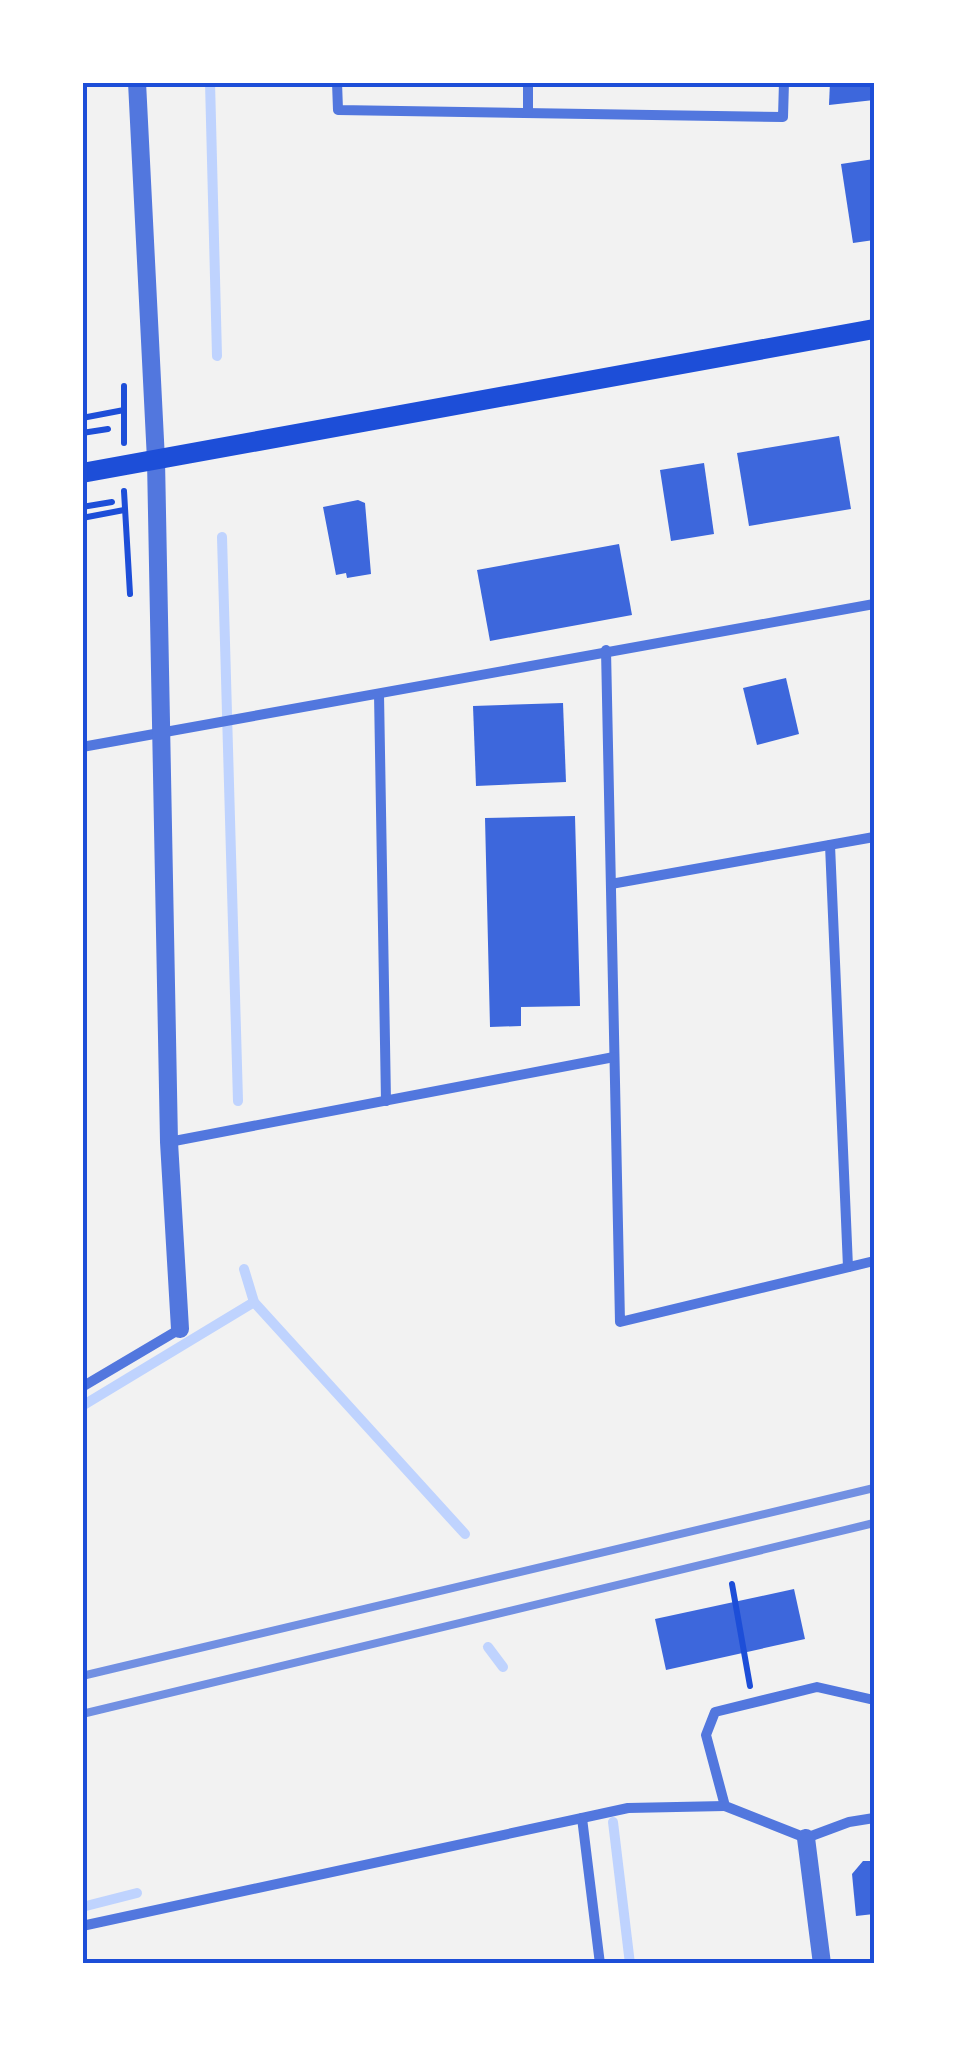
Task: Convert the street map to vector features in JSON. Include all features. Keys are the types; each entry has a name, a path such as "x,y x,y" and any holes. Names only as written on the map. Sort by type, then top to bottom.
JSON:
{"main road":[{"path":"82,473 874,329"}],"street":[{"path":"82,1387 180,1329 169,1142 156,460 137,82"},
{"path":"337,82 338,110 783,117 784,82"},
{"path":"528,82 528,111"},
{"path":"82,746 874,604"},
{"path":"606,650 620,1322 874,1261"},
{"path":"378,694 386,1101"},
{"path":"611,884 874,837"},
{"path":"830,845 848,1268"},
{"path":"169,1142 614,1057"},
{"path":"724,1806 706,1735 715,1712 817,1687 874,1700"},
{"path":"82,1926 628,1808 724,1806 806,1838 848,1822 874,1818"},
{"path":"582,1818 600,1964"},
{"path":"806,1838 822,1964"}],"path":[{"path":"82,418 124,410"},
{"path":"82,434 108,429"},
{"path":"82,507 112,502"},
{"path":"82,518 124,510 130,594"},
{"path":"732,1584 747,1652 751,1702"}],"building":[{"path":"830,82 874,82 874,100 829,105"},
{"path":"874,159 874,240 853,243 841,164"},
{"path":"839,436 851,509 749,526 737,453"},
{"path":"704,463 714,534 671,541 660,470"},
{"path":"358,500 365,503 371,574 347,578 346,573 336,575 323,507"},
{"path":"619,544 632,615 490,641 477,570"},
{"path":"786,678 799,734 757,745 743,688"},
{"path":"563,703 566,782 476,786 473,706"},
{"path":"575,816 580,1006 521,1007 521,1026 490,1027 485,818"},
{"path":"794,1589 805,1639 666,1670 655,1619"},
{"path":"863,1861 874,1861 874,1914 856,1916 852,1874"}],"waterway":[{"path":"210,82 217,356"},
{"path":"222,537 238,1101"},
{"path":"244,1269 254,1302 465,1534"},
{"path":"82,1406 254,1302"},
{"path":"488,1647 503,1667"},
{"path":"613,1822 630,1964"},
{"path":"82,1907 137,1893"}],"railway":[{"path":"82,1676 874,1488"},
{"path":"82,1714 874,1523"}]}
